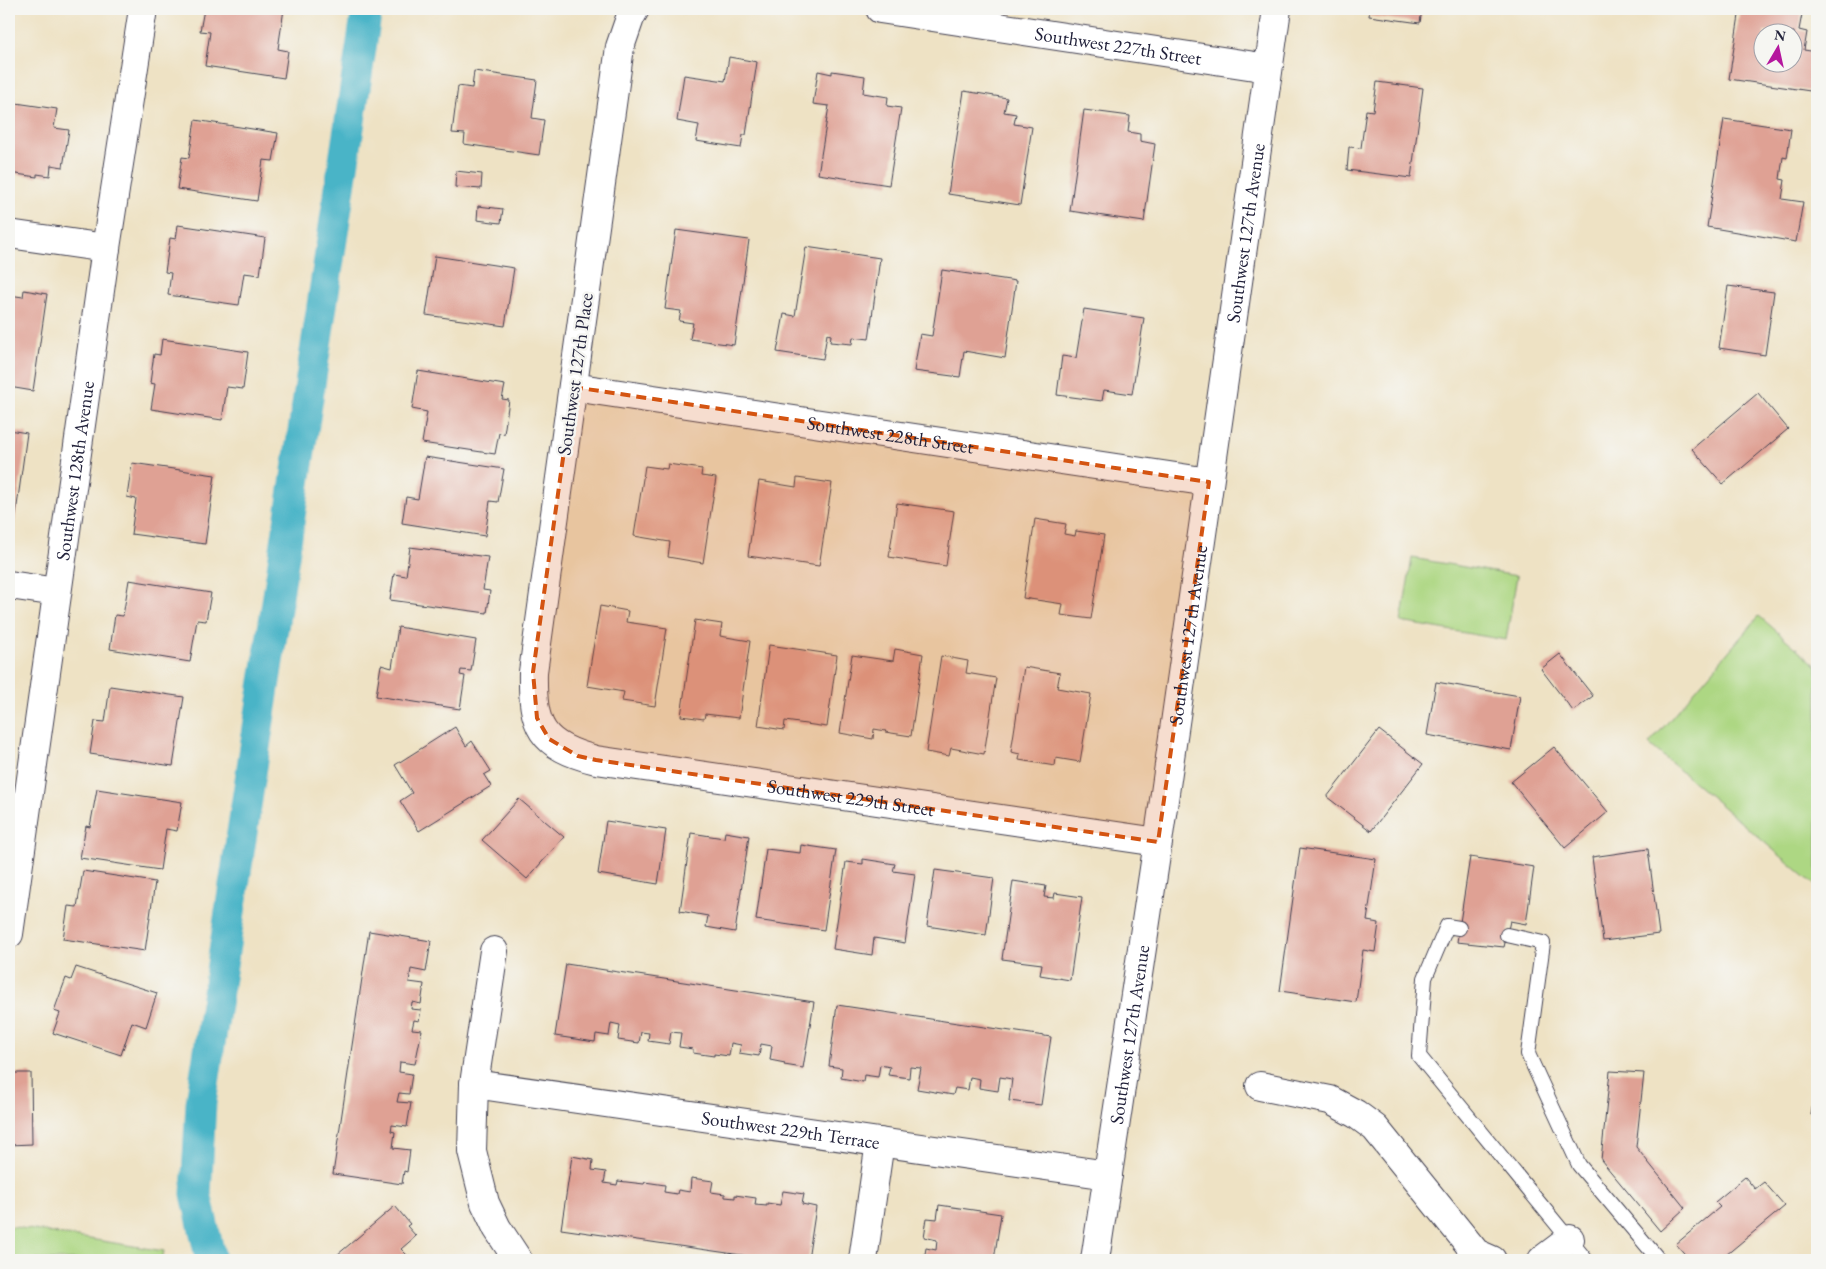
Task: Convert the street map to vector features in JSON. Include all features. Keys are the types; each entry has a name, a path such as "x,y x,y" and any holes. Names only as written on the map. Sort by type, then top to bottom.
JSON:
{"street":[{"name":"Southwest 128th Avenue","path":"9,934 106,248 143,9"},
{"name":"Southwest 127th Place","path":"549,739 541,730 537,718 533,697 533,672 620,47 635,9"},
{"name":"Southwest 227th Street","path":"880,9 1268,68"},
{"name":"Southwest 127th Avenue","path":"1096,1260 1158,842 1277,9"},
{"path":"9,234 106,248"},
{"name":"Southwest 228th Street","path":"573,387 1209,482"},
{"path":"9,585 57,592"},
{"name":"Southwest 229th Street","path":"549,739 578,756 596,760 1158,842"},
{"path":"494,950 474,1084 472,1151 485,1203 497,1228 518,1260"},
{"name":"Southwest 229th Terrace","path":"474,1084 1108,1176"},
{"path":"1260,1086 1330,1100 1356,1114 1375,1128 1476,1253 1492,1260"},
{"path":"863,1260 880,1142"},
{"path":"1542,1260 1570,1239"}],"lane":[{"path":"1459,928 1447,926 1425,978 1418,1056 1586,1260"},
{"path":"1507,935 1543,944 1528,1054 1579,1165 1659,1260"}],"highlighted area":[{"path":"573,387 1209,482 1158,842 596,760 578,756 549,739 537,718 533,672"}],"green space":[{"path":"1412,558 1517,576 1506,640 1401,622"},
{"path":"1759,616 1817,666 1817,887 1649,744"},
{"path":"9,1226 164,1251 162,1260 9,1260"}],"building":[{"path":"204,9 284,9 278,49 288,51 284,78 205,66 210,32 200,31"},
{"path":"1370,9 1422,9 1420,23 1369,16"},
{"path":"1740,9 1803,9 1801,22 1754,22 1754,72 1804,72 1804,50 1817,52 1817,92 1729,79"},
{"path":"1804,31 1807,32 1804,50"},
{"path":"729,57 757,62 746,135 743,135 741,148 696,141 699,125 677,121 684,75 725,81"},
{"path":"474,71 537,80 532,118 544,120 539,155 464,144 465,134 452,133 458,86 472,88"},
{"path":"818,71 832,74 832,71 865,76 863,93 888,97 887,106 901,108 889,185 818,174 829,106 813,104"},
{"path":"1377,82 1423,88 1411,178 1347,170 1349,147 1361,148 1366,110 1373,111"},
{"path":"964,91 1007,98 1004,112 1016,114 1014,124 1032,127 1020,205 948,194"},
{"path":"16,103 57,109 54,128 69,130 63,167 51,165 50,176 37,174 37,177 9,173 9,155"},
{"path":"1084,110 1130,116 1128,132 1140,134 1140,141 1155,144 1144,222 1070,211"},
{"path":"1724,119 1791,129 1787,158 1783,157 1780,179 1785,180 1782,199 1803,202 1796,242 1707,227"},
{"path":"195,120 278,133 273,161 263,160 257,201 177,189 182,157 189,158"},
{"path":"456,171 482,174 481,189 455,187"},
{"path":"478,206 503,209 501,223 477,220"},
{"path":"178,225 265,238 260,275 244,273 239,305 168,295 171,273 165,272 170,238 176,239"},
{"path":"676,230 749,240 734,345 690,339 693,323 679,321 681,311 665,309"},
{"path":"806,247 880,258 869,339 853,337 852,344 830,342 831,335 827,334 823,359 777,352 784,314 795,316"},
{"path":"435,256 514,268 505,326 426,315"},
{"path":"942,270 1016,281 1005,358 964,351 960,377 914,371 920,334 932,336"},
{"path":"1728,286 1774,292 1765,355 1719,348"},
{"path":"24,290 47,294 33,391 9,387 9,295 23,297"},
{"path":"1084,309 1144,318 1132,394 1104,390 1102,401 1057,395 1062,356 1076,358"},
{"path":"162,339 248,352 243,389 227,387 222,420 151,409 155,384 150,383 154,354 160,355"},
{"path":"418,371 505,385 502,399 509,400 504,434 499,433 495,454 422,443 427,412 412,409"},
{"path":"1758,393 1788,429 1723,484 1692,449"},
{"path":"9,430 27,433 14,528 9,527"},
{"path":"425,457 504,469 498,502 490,501 485,536 402,523 406,497 418,499"},
{"path":"132,463 215,475 205,544 131,534 136,499 127,497"},
{"path":"668,464 702,469 701,476 716,478 703,563 668,557 670,542 634,536 645,466 667,469"},
{"path":"797,478 832,483 819,566 748,556 759,481 796,487"},
{"path":"897,503 954,511 946,566 889,557"},
{"path":"1035,519 1066,524 1064,534 1075,536 1076,531 1104,535 1091,619 1061,615 1063,604 1023,598"},
{"path":"410,547 488,557 483,590 490,591 487,613 390,600 394,574 406,576"},
{"path":"129,580 211,593 206,621 197,620 190,662 110,649 115,615 123,616"},
{"path":"600,606 628,611 626,622 667,628 655,706 622,701 624,692 587,686"},
{"path":"695,620 722,624 720,636 750,641 739,718 705,714 704,719 681,716"},
{"path":"398,627 476,640 471,671 461,670 460,675 465,676 460,709 376,696 381,665 392,668"},
{"path":"769,645 837,655 827,727 785,721 784,730 758,726"},
{"path":"895,649 923,654 911,736 874,729 873,739 840,733 852,655 893,661"},
{"path":"1560,654 1593,696 1573,711 1541,669"},
{"path":"941,656 968,661 966,673 996,678 984,754 951,748 949,756 926,752"},
{"path":"1024,667 1060,673 1057,688 1091,694 1080,762 1056,758 1055,766 1019,760 1020,754 1011,752"},
{"path":"1436,682 1520,696 1511,750 1427,735"},
{"path":"110,686 184,697 173,766 90,754 95,721 105,722"},
{"path":"455,727 466,746 472,741 491,771 484,775 491,786 419,831 400,801 412,793 395,765"},
{"path":"1379,730 1423,764 1371,831 1327,797"},
{"path":"1554,747 1608,812 1565,848 1511,782"},
{"path":"97,789 182,802 177,831 166,829 160,870 80,858 86,826 90,827"},
{"path":"519,799 564,837 527,879 482,840"},
{"path":"606,821 666,830 658,884 598,874"},
{"path":"725,832 749,836 735,932 706,927 708,916 680,911 691,833 724,838"},
{"path":"801,845 836,850 824,930 756,920 766,849 800,853"},
{"path":"1300,848 1376,859 1367,921 1379,923 1375,952 1363,950 1356,1002 1280,991"},
{"path":"1648,849 1659,934 1603,941 1592,857"},
{"path":"1470,857 1534,867 1526,924 1510,921 1504,947 1457,942"},
{"path":"863,859 895,864 893,871 915,874 905,943 874,938 872,955 833,949 846,862 863,864"},
{"path":"935,870 994,878 986,935 927,926"},
{"path":"83,871 155,882 145,951 63,939 68,906 77,907"},
{"path":"1013,881 1046,886 1044,897 1054,898 1055,893 1082,897 1070,980 1040,975 1042,964 1002,959"},
{"path":"369,931 431,941 426,972 411,969 409,982 424,984 421,1004 412,1002 411,1009 421,1010 419,1021 414,1020 412,1029 422,1030 415,1064 400,1062 399,1072 412,1074 409,1094 399,1093 397,1102 411,1103 407,1127 392,1125 391,1131 395,1132 393,1148 410,1150 407,1172 404,1171 402,1184 333,1174"},
{"path":"566,964 814,1002 803,1068 784,1065 785,1063 770,1060 772,1046 761,1044 759,1056 739,1053 741,1045 731,1043 729,1056 714,1054 714,1056 693,1053 693,1049 679,1047 681,1033 671,1032 669,1044 648,1041 649,1033 641,1032 639,1043 618,1040 620,1025 611,1023 609,1036 596,1034 595,1042 555,1036"},
{"path":"76,967 157,993 146,1027 132,1022 121,1055 53,1033 60,1013 54,1011 66,978 71,980"},
{"path":"837,1005 1051,1037 1041,1105 1009,1101 1012,1079 1000,1077 998,1091 979,1088 980,1079 970,1077 968,1090 955,1088 953,1095 917,1089 921,1068 910,1067 909,1078 888,1075 890,1067 880,1065 878,1077 864,1075 863,1082 841,1078 842,1068 829,1066"},
{"path":"1610,1071 1644,1073 1636,1147 1685,1208 1660,1231 1601,1160"},
{"path":"9,1073 31,1073 32,1144 9,1145"},
{"path":"1815,1089 1817,1089 1817,1116 1811,1115"},
{"path":"572,1156 593,1160 592,1170 606,1172 604,1183 617,1185 618,1181 665,1185 664,1192 677,1194 678,1190 690,1192 691,1178 713,1181 711,1192 725,1194 725,1197 735,1198 735,1195 756,1198 755,1205 767,1206 767,1203 780,1205 783,1191 804,1194 802,1204 816,1207 808,1260 776,1260 561,1229"},
{"path":"1745,1177 1755,1189 1764,1182 1785,1206 1720,1260 1690,1260 1676,1244 1720,1207 1715,1202"},
{"path":"939,1205 1001,1214 994,1260 924,1260 926,1248 936,1250 937,1240 924,1237 927,1218 937,1219"},
{"path":"395,1206 410,1224 407,1226 416,1236 401,1249 414,1260 342,1260 337,1255"}],"waterway":[{"path":"211,1260 196,1194 201,1103 367,9"}]}
